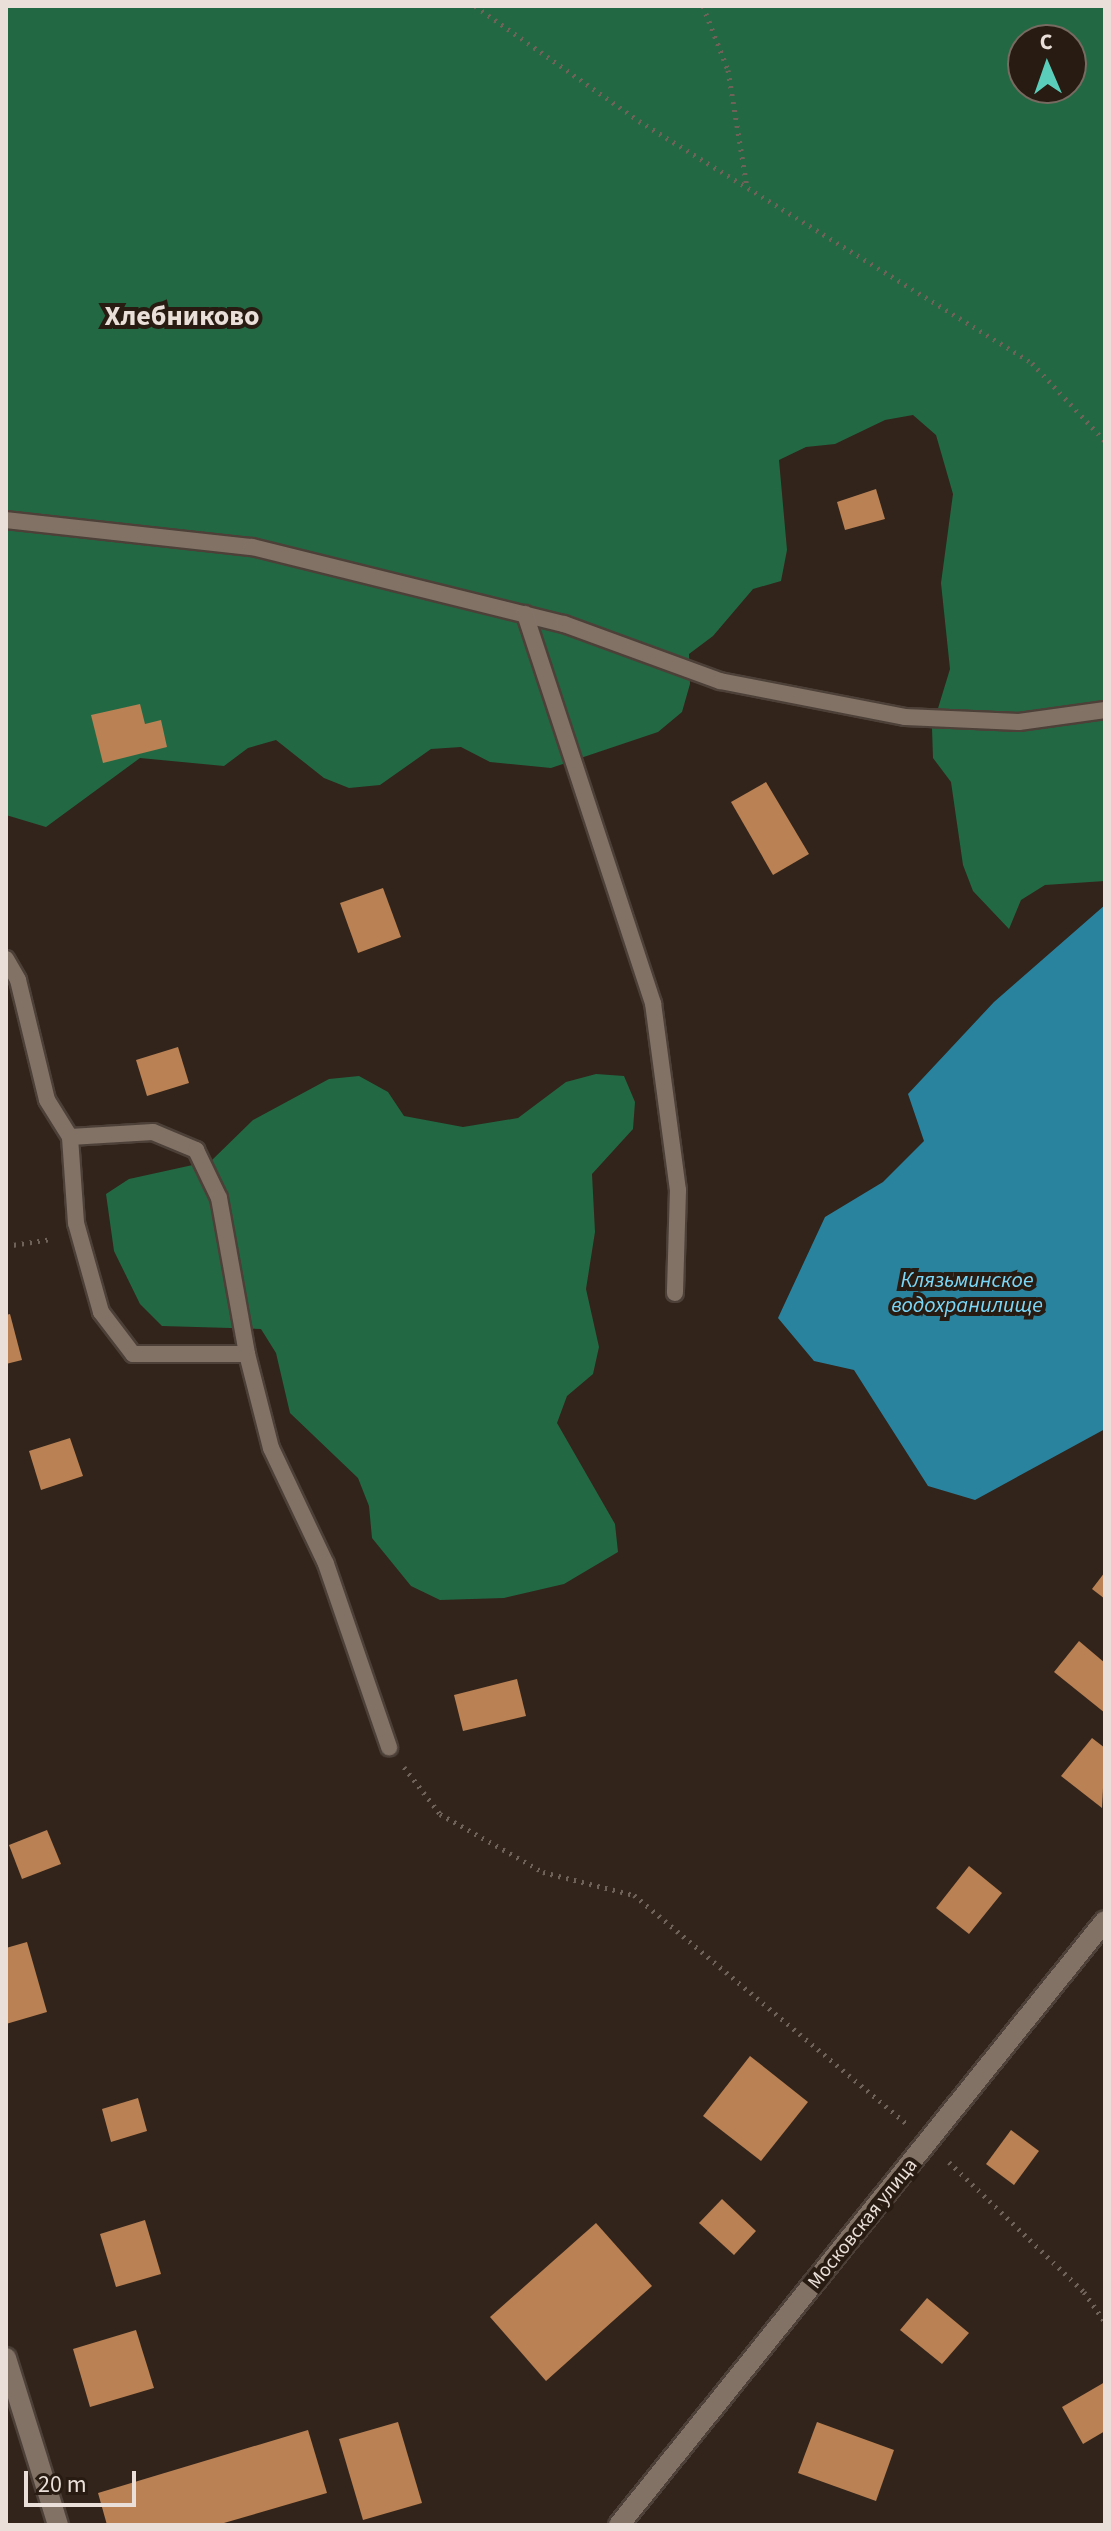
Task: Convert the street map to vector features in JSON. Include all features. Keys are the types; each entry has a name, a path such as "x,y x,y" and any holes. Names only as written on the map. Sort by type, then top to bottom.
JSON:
{"street":[{"name":"Московская улица","path":"619,2525 1105,1921"},
{"path":"6,2358 58,2525"}],"lane":[{"path":"6,520 252,547 525,614 720,681 905,717 1019,722 1105,710"},
{"path":"525,614 653,1003 678,1190 675,1293"},
{"path":"6,959 18,980 47,1100 70,1137 79,1235 101,1312 133,1354 247,1354"},
{"path":"70,1137 153,1132 196,1150 219,1198 247,1354 271,1448 326,1564 389,1747"}],"path":[{"path":"475,6 639,121 1032,363 1105,441"},
{"path":"703,6 728,70 748,188"},
{"path":"6,1246 79,1235"},
{"path":"389,1747 440,1814 543,1872 634,1895 929,2143 1084,2292 1105,2322"}],"green space":[{"path":"6,6 1105,6 1105,881 1045,885 1021,900 1009,929 973,891 963,865 951,782 933,758 932,728 950,669 941,583 953,494 936,435 913,415 885,420 835,444 806,447 779,460 787,550 781,581 753,589 713,636 689,654 690,684 682,712 658,732 551,768 490,762 461,747 431,749 380,785 349,788 324,778 276,740 248,748 224,766 140,758 46,827 6,815"},
{"path":"596,1074 624,1076 635,1102 633,1129 592,1174 595,1232 586,1289 599,1347 593,1374 567,1396 557,1423 615,1524 618,1552 564,1584 504,1598 440,1600 411,1586 372,1538 369,1506 358,1478 290,1413 276,1353 261,1329 162,1326 140,1304 114,1251 106,1194 129,1179 211,1161 253,1120 329,1079 359,1076 388,1092 404,1116 463,1127 518,1118 566,1082"}],"water":[{"name":"Клязьминское водохранилище","path":"1105,905 1105,1429 975,1500 928,1486 854,1370 814,1361 778,1318 825,1217 883,1182 924,1141 908,1094 994,1002"}],"building":[{"path":"876,489 885,519 845,530 837,502"},
{"path":"140,704 145,724 161,720 167,747 103,763 91,715"},
{"path":"766,782 809,854 773,875 731,802"},
{"path":"383,888 401,937 358,953 340,903"},
{"path":"178,1047 189,1083 147,1096 136,1060"},
{"path":"10,1314 22,1360 6,1364 6,1315"},
{"path":"70,1438 83,1476 41,1490 29,1451"},
{"path":"1105,1572 1105,1599 1092,1589"},
{"path":"1079,1641 1105,1663 1105,1713 1054,1672"},
{"path":"517,1679 526,1716 463,1731 454,1695"},
{"path":"1092,1738 1105,1748 1102,1808 1061,1776"},
{"path":"47,1830 61,1864 22,1879 9,1845"},
{"path":"969,1866 1002,1893 969,1934 936,1908"},
{"path":"27,1942 47,2012 6,2024 6,1948"},
{"path":"750,2056 808,2102 761,2161 703,2116"},
{"path":"138,2098 147,2131 111,2142 102,2109"},
{"path":"1011,2130 1039,2151 1014,2185 986,2164"},
{"path":"722,2199 756,2231 734,2255 699,2223"},
{"path":"145,2220 161,2274 116,2287 100,2234"},
{"path":"596,2223 652,2286 546,2381 490,2317"},
{"path":"927,2298 969,2333 942,2364 900,2330"},
{"path":"136,2330 154,2388 90,2407 73,2349"},
{"path":"1105,2382 1105,2431 1083,2444 1062,2407"},
{"path":"398,2422 422,2503 363,2520 339,2439"},
{"path":"817,2422 894,2450 876,2501 798,2473"},
{"path":"308,2430 327,2493 217,2525 107,2525 98,2493"}],"district":[{"name":"Хлебниково","path":"182,316"}]}
